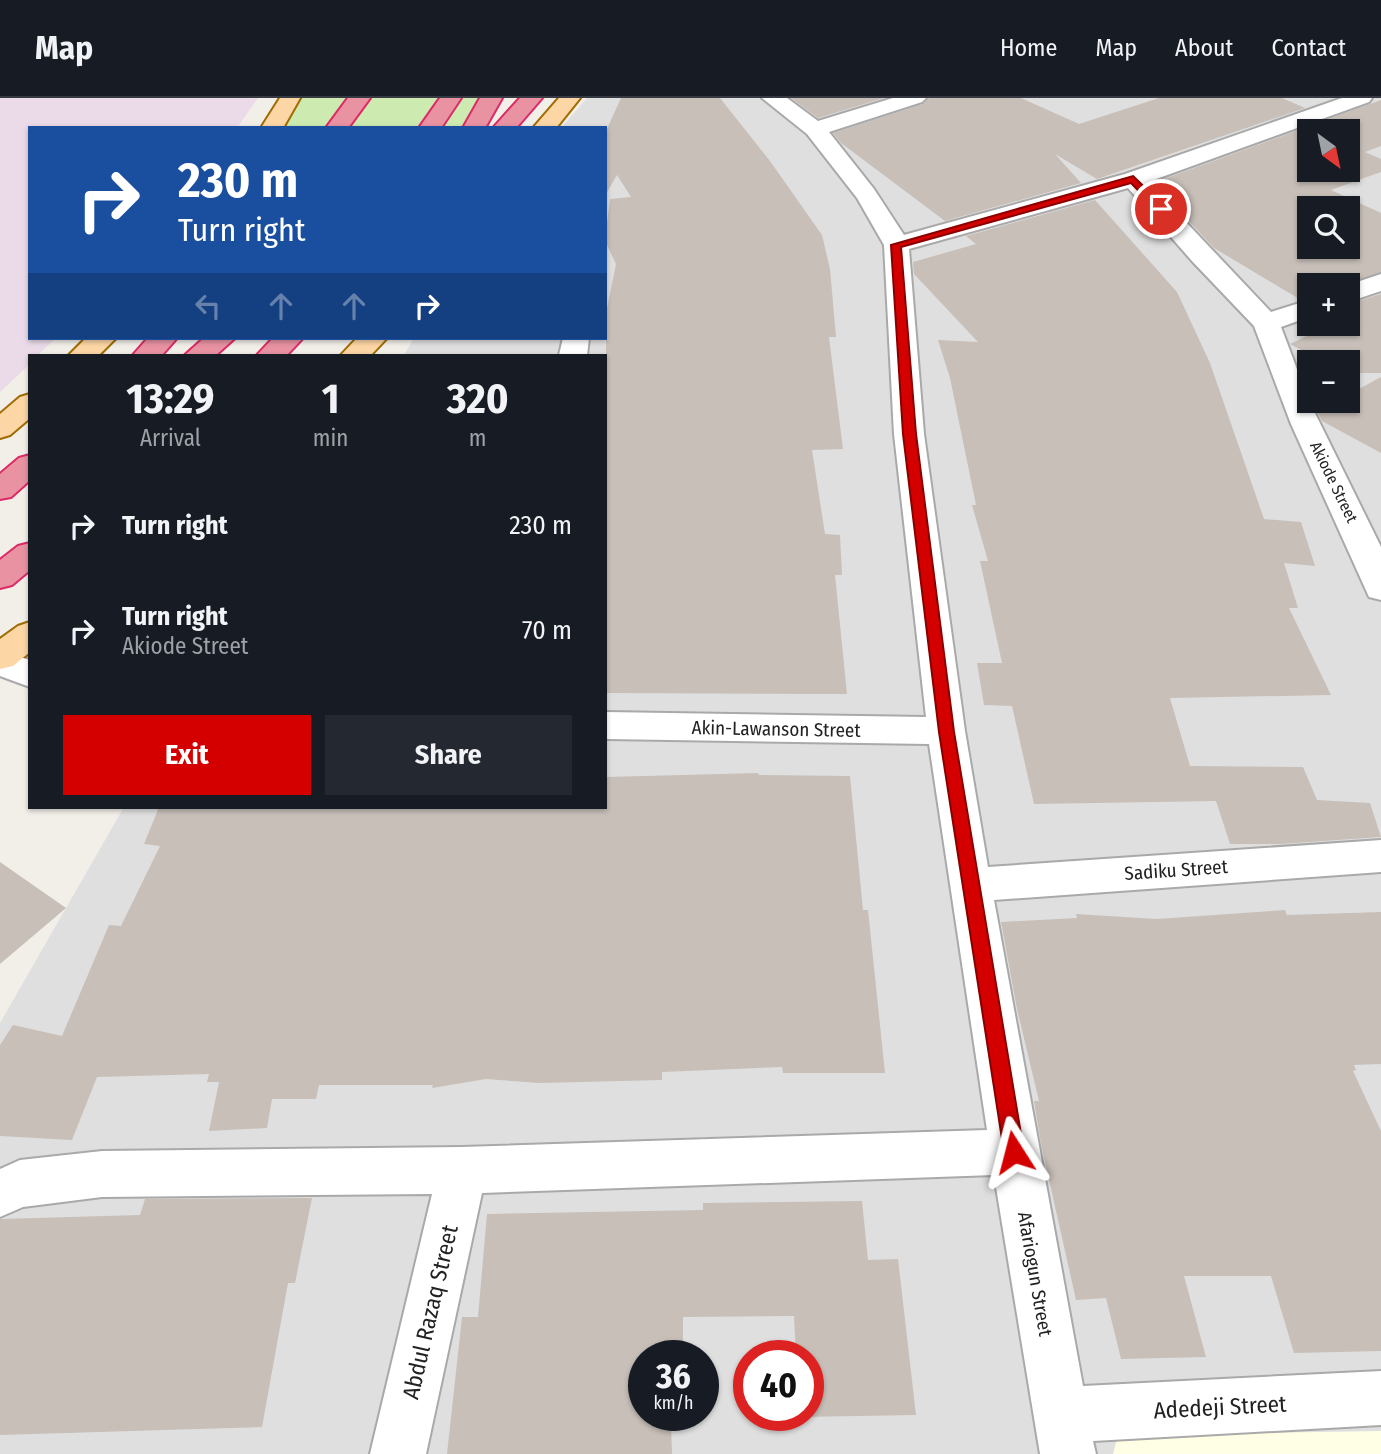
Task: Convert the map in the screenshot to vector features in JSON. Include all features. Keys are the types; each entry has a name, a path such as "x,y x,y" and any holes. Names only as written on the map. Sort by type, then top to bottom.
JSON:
{"highway":[{"path":"338,126 359,98"},
{"path":"431,126 450,98"},
{"path":"475,126 491,98"},
{"path":"506,126 532,98"},
{"path":"148,354 161,340"},
{"path":"199,354 218,340"},
{"path":"272,354 287,340"},
{"path":"0,490 28,466"},
{"path":"0,511 28,490"},
{"path":"0,577 28,555"}],"main road":[{"path":"273,126 290,98"},
{"path":"546,126 569,98"},
{"path":"84,354 100,340"},
{"path":"356,354 371,340"},
{"path":"0,429 28,404"},
{"path":"0,657 28,636"}],"street":[{"name":"Afariogun Street","path":"773,98 815,129 866,194 885,222 896,245 909,434 946,732 1014,1152 1064,1435"},
{"path":"815,129 915,98"},
{"path":"896,245 1133,179 1362,98"},
{"name":"Akiode Street","path":"1133,179 1201,256 1266,323 1306,424 1373,544 1381,589"},
{"path":"1360,290 1381,282"},
{"path":"1266,323 1297,312"},
{"path":"0,663 28,673"},
{"name":"Akin-Lawanson Street","path":"607,726 946,732"},
{"name":"Sadiku Street","path":"970,885 1381,856"},
{"path":"0,1194 20,1184 102,1174 461,1170 1014,1152"},
{"name":"Abdul Razaq Street","path":"398,1454 461,1170"},
{"name":"Adedeji Street","path":"1064,1435 1381,1398"}],"shaded area":[{"path":"0,98 258,98 238,126 28,126 28,340 54,340 39,354 28,354 28,366 0,392"},
{"path":"587,98 1381,98 1381,1454 0,1454 0,1023 123,809 607,809 607,354 405,354 413,340 607,340 607,126 563,126"},
{"path":"1381,1431 1381,1454 1113,1454 1118,1435"}],"green space":[{"path":"297,98 502,98 462,126 279,126"}],"building":[{"path":"621,98 720,98 770,161 822,235 830,269 836,337 829,337 843,449 812,450 825,534 840,535 842,575 835,575 847,694 607,693 606,340 607,308 616,264 607,245 607,223 610,199 631,197 617,175 607,192 607,129"},
{"path":"791,98 884,98 818,118"},
{"path":"929,98 1021,98 1079,124 1159,98 1282,98 1305,108 1097,179 1055,154 1081,183 945,221 841,143 833,133 923,104"},
{"path":"1381,100 1381,146 1365,152 1381,159 1381,172 1360,180 1360,119 1329,119"},
{"path":"1297,131 1297,182 1353,182 1331,190 1344,196 1297,196 1297,259 1360,259 1360,203 1381,213 1381,272 1360,280 1360,273 1297,273 1297,298 1214,248 1153,183"},
{"path":"1095,200 1177,292 1210,363 1264,519 1301,522 1315,566 1284,563 1298,608 1289,608 1331,695 1170,698 1190,766 1303,767 1317,800 1370,803 1381,837 1281,844 1230,844 1216,801 1034,804 1012,706 984,705 977,663 1002,663 980,561 988,561 972,505 976,505 950,378 938,340 978,342 914,274 913,262 976,244 966,236"},
{"path":"1381,294 1381,373 1360,373 1360,350 1301,350 1290,344 1307,336 1360,336 1360,300"},
{"path":"1381,377 1381,453 1322,421 1318,413 1360,413 1360,388"},
{"path":"758,773 850,776 863,910 868,910 885,1073 783,1073 782,1067 662,1072 662,1080 540,1083 486,1079 432,1088 433,1085 319,1085 316,1099 272,1099 267,1128 209,1131 219,1082 207,1082 209,1074 97,1077 72,1140 0,1136 0,1045 13,1025 62,1036 109,925 121,926 160,846 144,844 158,809 607,809 607,777"},
{"path":"0,862 66,908 0,964"},
{"path":"1285,910 1287,915 1381,912 1381,1064 1354,1065 1356,1070 1353,1071 1381,1131 1381,1351 1294,1353 1271,1276 1184,1276 1206,1357 1121,1359 1106,1298 1076,1300 1041,1144 1034,1101 1039,1101 1017,1009 1001,922 1077,918 1076,914 1157,919"},
{"path":"312,1198 295,1283 288,1283 262,1427 0,1435 0,1219 140,1215 145,1199"},
{"path":"862,1201 868,1260 898,1259 916,1415 824,1417 824,1340 795,1340 794,1316 683,1317 683,1340 628,1340 628,1431 671,1431 672,1454 447,1454 462,1317 478,1317 487,1214 703,1210 703,1203"}],"route":[{"path":"1014,1152 946,732 909,434 896,245 1010,211 1133,179 1161,209"}]}
